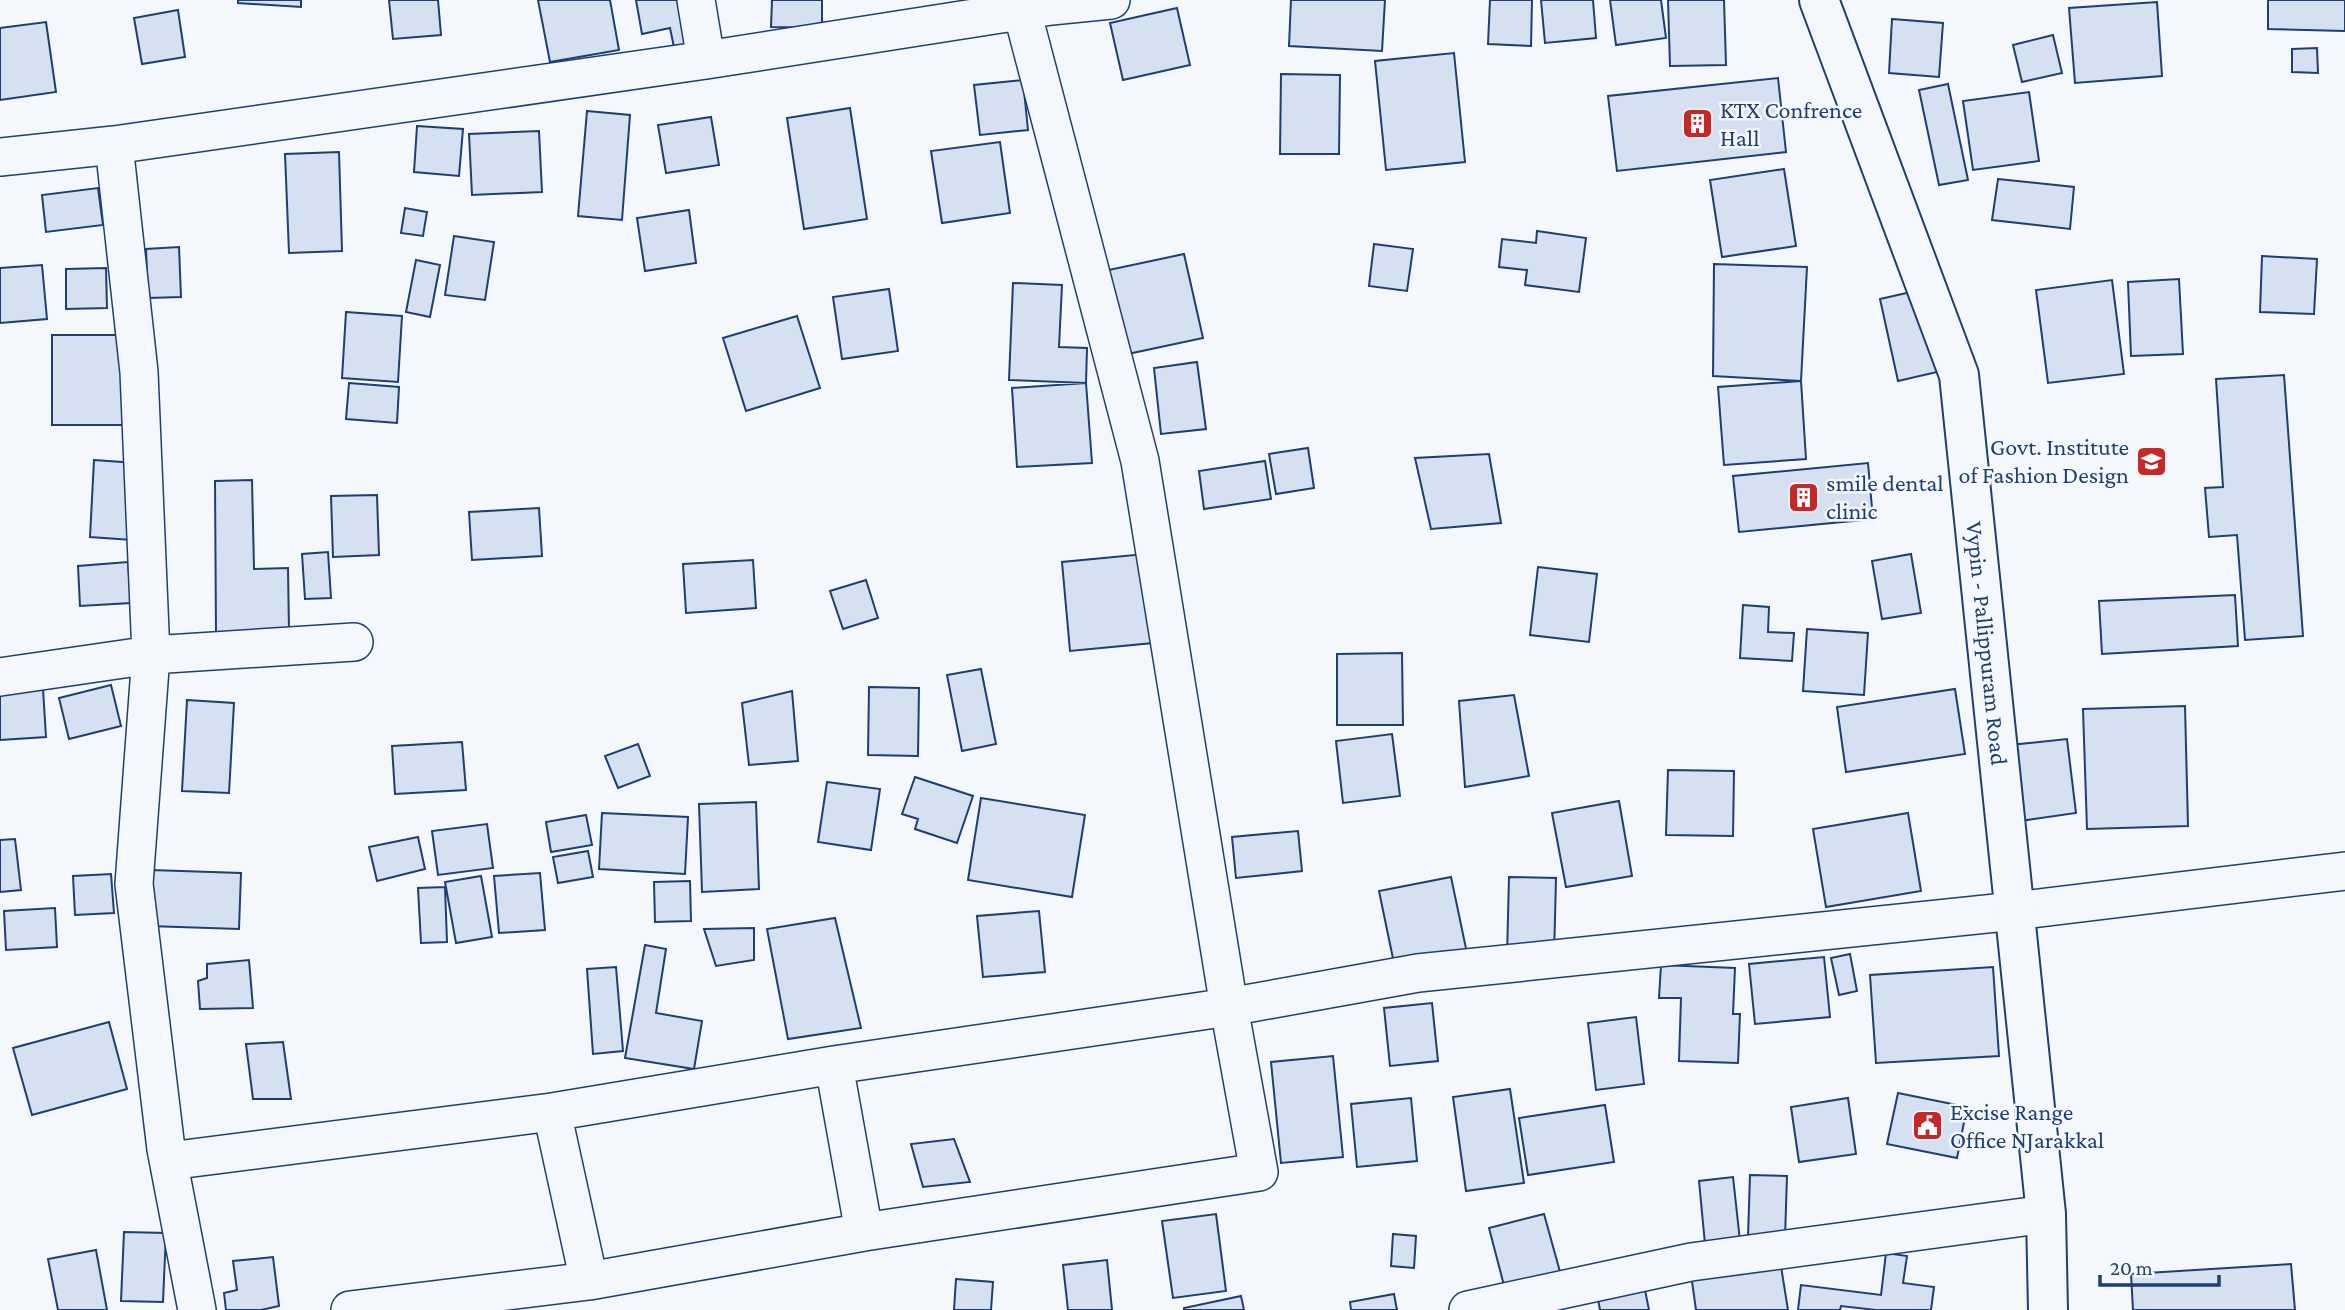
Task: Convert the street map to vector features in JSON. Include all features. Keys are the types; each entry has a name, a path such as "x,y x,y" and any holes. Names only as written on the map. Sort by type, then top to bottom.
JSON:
{"main road":[{"name":"Vypin - Pallippuram Road","path":"1819,0 1959,376 2046,1214 2048,1310"}],"street":[{"path":"696,0 706,60"},
{"path":"0,157 114,145 706,60 1022,10 1111,0"},
{"path":"363,1309 589,1281 864,1232 1259,1172 1229,1007 1140,461 1022,10"},
{"path":"114,145 139,372 151,654 134,884 169,1161 197,1310"},
{"path":"0,677 151,654 355,642"},
{"path":"169,1161 552,1112 834,1065 1229,1007 1418,973 2015,911 2345,871"},
{"path":"834,1065 864,1232"},
{"path":"552,1112 589,1281"},
{"path":"1468,1310 1691,1262 2046,1214"}],"building":[{"path":"238,0 301,0 301,7 238,3"},
{"path":"389,0 438,0 441,35 393,39"},
{"path":"538,0 610,0 619,50 550,62"},
{"path":"636,0 682,0 692,55 676,57 670,28 642,34"},
{"path":"772,0 822,0 822,28 771,27"},
{"path":"1291,0 1385,0 1382,51 1289,46"},
{"path":"1490,0 1532,0 1531,46 1488,44"},
{"path":"1541,0 1593,0 1596,38 1545,43"},
{"path":"1610,0 1661,0 1666,38 1616,45"},
{"path":"1668,0 1724,0 1726,65 1670,66"},
{"path":"2268,0 2345,0 2345,31 2268,29"},
{"path":"2157,2 2162,76 2075,83 2069,8"},
{"path":"1177,8 1190,65 1123,80 1110,23"},
{"path":"178,10 185,57 142,64 134,18"},
{"path":"1892,19 1943,23 1939,77 1889,73"},
{"path":"46,22 56,92 0,100 0,28"},
{"path":"2053,35 2062,73 2022,82 2013,45"},
{"path":"2317,48 2318,73 2292,72 2292,49"},
{"path":"1454,53 1465,162 1386,170 1375,61"},
{"path":"1281,74 1340,75 1339,154 1280,154"},
{"name":"KTX Confrence Hall","path":"1778,78 1786,152 1617,171 1608,96"},
{"path":"1023,80 1028,130 980,135 974,85"},
{"path":"1948,84 1968,180 1939,185 1919,90"},
{"path":"2029,92 2039,161 1973,170 1963,101"},
{"path":"850,108 867,219 804,229 787,118"},
{"path":"587,111 630,115 622,220 578,216"},
{"path":"711,117 719,165 666,173 658,125"},
{"path":"417,126 463,129 459,176 414,172"},
{"path":"539,131 542,192 472,195 469,134"},
{"path":"1000,142 1010,213 942,223 931,151"},
{"path":"339,152 342,251 289,253 285,154"},
{"path":"1784,169 1796,246 1722,257 1710,180"},
{"path":"1998,179 2074,187 2070,229 1992,220"},
{"path":"98,188 103,225 46,232 42,195"},
{"path":"405,208 427,212 423,236 401,233"},
{"path":"689,210 696,263 645,271 637,218"},
{"path":"1537,231 1586,238 1579,292 1525,285 1527,270 1499,267 1502,239 1536,243"},
{"path":"454,236 494,242 485,300 445,295"},
{"path":"1374,244 1413,249 1407,291 1369,286"},
{"path":"179,247 181,297 148,298 146,249"},
{"path":"1184,254 1203,338 1123,355 1104,271"},
{"path":"2262,256 2317,259 2314,314 2260,312"},
{"path":"416,260 440,265 430,317 406,312"},
{"path":"1714,264 1807,267 1801,381 1713,376"},
{"path":"42,265 47,319 0,323 0,268"},
{"path":"106,268 107,308 66,309 66,269"},
{"path":"2179,279 2183,354 2131,356 2128,282"},
{"path":"2112,280 2124,374 2048,383 2036,290"},
{"path":"1013,283 1062,285 1059,347 1087,348 1086,383 1009,380"},
{"path":"889,289 898,351 842,359 833,297"},
{"path":"1920,290 1937,372 1898,381 1880,299"},
{"path":"346,312 402,316 398,382 342,378"},
{"path":"797,316 820,388 746,411 723,338"},
{"path":"52,335 128,335 128,425 52,425"},
{"path":"1197,362 1206,429 1161,434 1154,368"},
{"path":"2284,375 2303,636 2245,640 2237,535 2209,537 2205,488 2223,487 2216,379"},
{"path":"1801,381 1806,459 1724,465 1718,387"},
{"path":"349,383 399,387 397,423 346,419"},
{"path":"1086,383 1092,463 1017,467 1012,388"},
{"path":"1308,448 1314,488 1276,494 1269,454"},
{"path":"1489,454 1501,523 1431,529 1415,458"},
{"path":"94,460 136,463 132,540 90,537"},
{"path":"1265,461 1271,499 1204,509 1199,471"},
{"name":"smile dental clinic","path":"1868,463 1873,519 1739,532 1733,476"},
{"path":"252,480 254,569 288,568 289,632 216,633 215,481"},
{"path":"377,495 379,555 333,557 331,496"},
{"path":"539,508 542,556 472,560 469,512"},
{"path":"328,552 331,598 305,599 302,554"},
{"path":"1145,554 1153,643 1070,651 1062,562"},
{"path":"1911,554 1921,613 1882,619 1872,561"},
{"path":"753,560 756,608 686,613 683,564"},
{"path":"128,562 131,603 80,606 78,566"},
{"path":"1538,567 1597,574 1589,642 1530,635"},
{"path":"866,580 878,618 843,629 830,591"},
{"path":"2235,595 2238,646 2102,654 2099,601"},
{"path":"1743,605 1769,607 1768,632 1794,633 1792,661 1740,658"},
{"path":"1807,629 1868,633 1864,695 1803,691"},
{"path":"1402,653 1403,725 1337,725 1337,654"},
{"path":"981,669 996,744 962,751 947,675"},
{"path":"111,685 121,726 69,739 59,698"},
{"path":"869,687 919,688 918,756 868,755"},
{"path":"43,689 46,737 0,740 0,691"},
{"path":"1955,689 1965,754 1846,772 1837,707"},
{"path":"792,691 798,761 749,765 742,703"},
{"path":"1514,695 1529,776 1465,787 1459,701"},
{"path":"187,700 234,703 229,793 182,791"},
{"path":"2185,706 2188,826 2087,829 2083,709"},
{"path":"1392,734 1400,796 1343,803 1336,741"},
{"path":"2067,739 2076,813 2020,821 2010,745"},
{"path":"462,742 466,790 395,794 392,746"},
{"path":"638,744 650,776 618,788 605,756"},
{"path":"1668,770 1734,771 1733,836 1666,835"},
{"path":"915,777 973,796 957,843 915,829 918,819 902,814"},
{"path":"827,782 880,789 871,850 818,842"},
{"path":"981,798 1085,815 1072,897 968,880"},
{"path":"1619,801 1632,876 1566,887 1552,813"},
{"path":"756,802 759,889 702,892 699,804"},
{"path":"602,813 688,817 685,874 599,869"},
{"path":"1908,813 1921,891 1826,907 1813,829"},
{"path":"586,815 592,845 551,852 546,822"},
{"path":"487,824 493,868 438,875 432,831"},
{"path":"1298,831 1302,871 1236,878 1232,837"},
{"path":"418,837 425,869 377,881 369,847"},
{"path":"15,839 21,890 0,892 0,840"},
{"path":"588,851 593,877 558,883 553,857"},
{"path":"151,870 241,873 239,929 149,926"},
{"path":"540,873 545,930 499,933 494,876"},
{"path":"111,874 114,913 75,915 73,876"},
{"path":"481,876 492,937 456,943 445,882"},
{"path":"1451,877 1468,958 1396,973 1379,891"},
{"path":"1509,877 1556,878 1554,958 1507,957"},
{"path":"690,881 691,921 655,922 654,882"},
{"path":"445,887 447,942 421,943 418,888"},
{"path":"55,908 57,947 6,950 4,911"},
{"path":"1039,911 1045,972 983,977 977,916"},
{"path":"835,918 861,1028 788,1039 767,929"},
{"path":"754,928 754,960 716,966 704,929"},
{"path":"645,945 666,949 656,1013 702,1021 694,1069 625,1058"},
{"path":"1850,954 1857,991 1839,995 1831,958"},
{"path":"1824,957 1830,1017 1755,1024 1749,964"},
{"path":"249,960 253,1008 200,1009 198,981 207,978 207,964"},
{"path":"1661,965 1735,968 1733,1014 1740,1014 1738,1063 1679,1061 1681,998 1659,998"},
{"path":"616,967 623,1051 593,1054 587,969"},
{"path":"1993,967 1999,1056 1876,1063 1870,975"},
{"path":"1432,1003 1438,1061 1390,1066 1384,1008"},
{"path":"1636,1017 1644,1084 1596,1090 1588,1023"},
{"path":"109,1022 127,1089 32,1115 13,1048"},
{"path":"283,1042 291,1099 253,1099 246,1044"},
{"path":"1333,1056 1343,1157 1281,1163 1271,1062"},
{"path":"1510,1089 1524,1183 1466,1191 1453,1097"},
{"name":"Excise Range Office NJarakkal","path":"1898,1093 1967,1107 1957,1158 1887,1144"},
{"path":"1411,1098 1417,1161 1357,1167 1351,1104"},
{"path":"1848,1098 1856,1154 1799,1162 1791,1107"},
{"path":"1605,1105 1614,1162 1528,1175 1519,1118"},
{"path":"954,1139 970,1182 923,1187 911,1144"},
{"path":"1750,1175 1787,1176 1785,1238 1748,1237"},
{"path":"1733,1177 1740,1241 1705,1244 1699,1181"},
{"path":"1216,1214 1226,1291 1173,1298 1162,1221"},
{"path":"1544,1214 1562,1279 1506,1293 1489,1228"},
{"path":"124,1232 166,1233 163,1302 121,1301"},
{"path":"1393,1234 1416,1236 1414,1268 1391,1266"},
{"path":"96,1250 107,1310 58,1310 48,1259"},
{"path":"1886,1253 1907,1256 1903,1283 1934,1287 1931,1310 1876,1310 1841,1306 1840,1310 1798,1310 1801,1285 1881,1295"},
{"path":"273,1257 279,1306 261,1310 226,1310 224,1293 237,1290 233,1261"},
{"path":"1107,1260 1112,1310 1068,1310 1063,1265"},
{"path":"1780,1260 1788,1310 1696,1310 1691,1274"},
{"path":"2291,1264 2295,1310 2133,1310 2131,1274"},
{"path":"956,1279 993,1282 991,1310 954,1310"},
{"path":"1645,1290 1649,1310 1600,1310 1598,1299"},
{"path":"1394,1294 1397,1310 1351,1310 1350,1302"},
{"path":"1241,1296 1244,1310 1184,1310 1184,1308"}],"place":[{"name":"KTX Confrence Hall","path":"1697,124"},
{"name":"Govt. Institute of Fashion Design","path":"2152,461"},
{"name":"smile dental clinic","path":"1803,497"},
{"name":"Excise Range Office NJarakkal","path":"1927,1126"}]}
